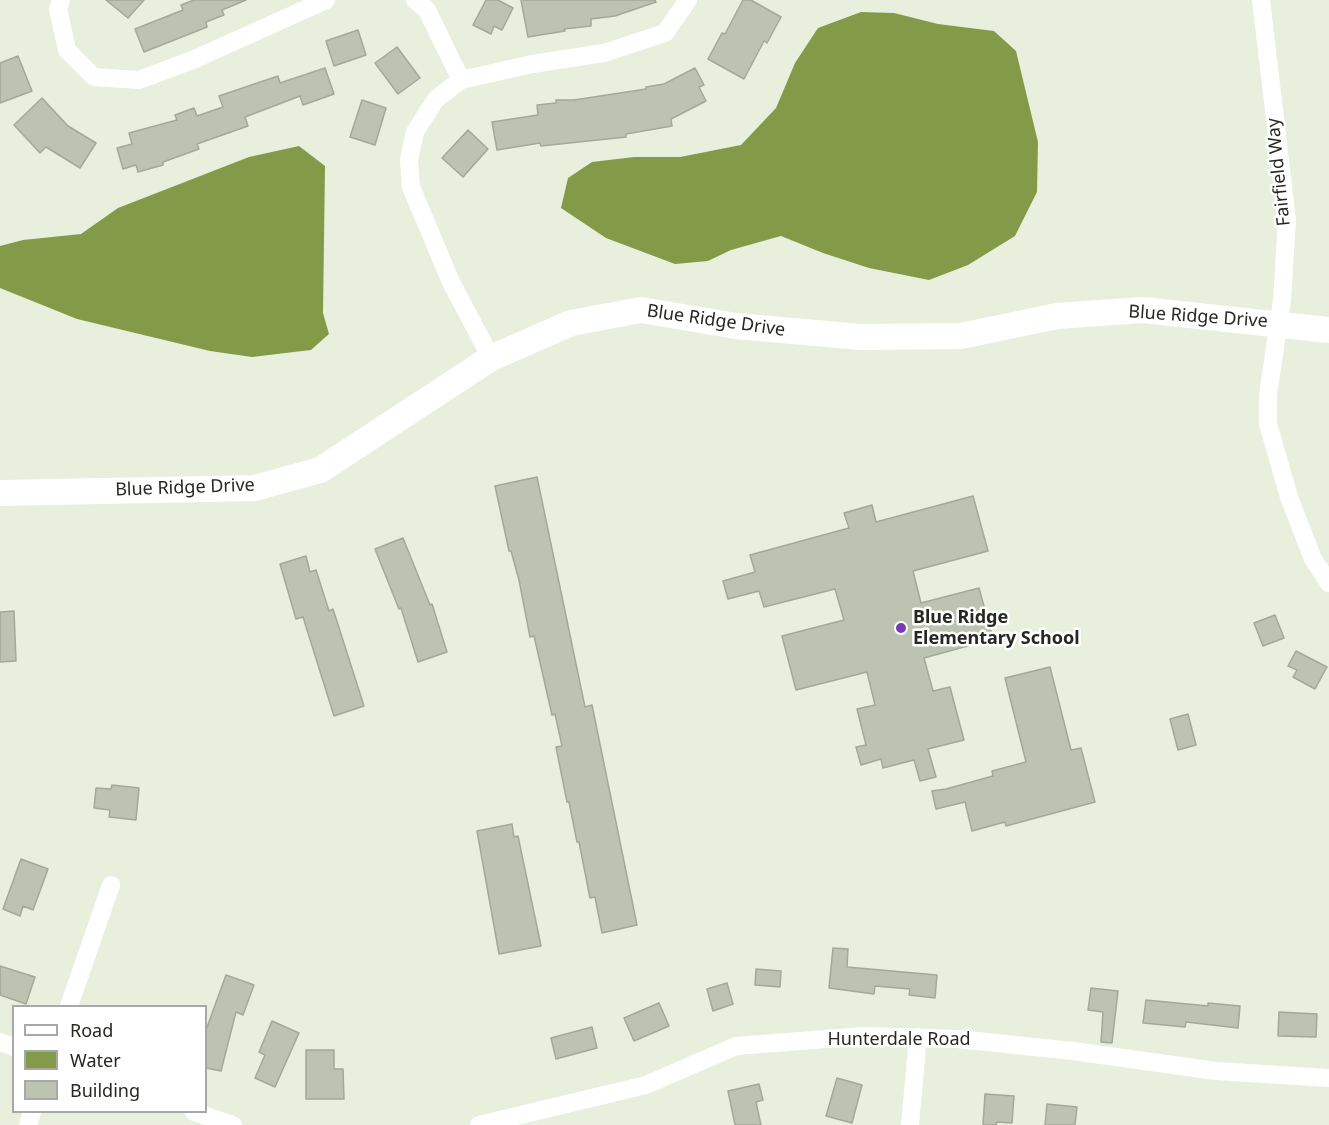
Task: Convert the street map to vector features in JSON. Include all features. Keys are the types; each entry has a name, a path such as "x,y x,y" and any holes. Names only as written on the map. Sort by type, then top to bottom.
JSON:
{"street":[{"path":"61,0 58,9 68,50 94,77 139,80 195,59 326,0"},
{"path":"415,0 427,10 461,80"},
{"path":"491,358 451,282 411,187 409,159 415,132 436,99 461,80 532,64 604,53 664,33 688,0"},
{"name":"Fairfield Way","path":"1261,0 1287,220 1282,300 1268,395 1268,424 1289,497 1313,559 1329,583"},
{"name":"Blue Ridge Drive","path":"0,493 255,488 320,470 491,358 571,323 641,310 736,326 861,337 961,336 1057,316 1143,310 1329,330"},
{"path":"69,1005 111,885"},
{"name":"Hunterdale Road","path":"479,1125 646,1084 736,1046 865,1036 957,1039 1072,1051 1216,1071 1329,1078"},
{"path":"910,1125 918,1037"},
{"path":"197,1113 233,1125"}],"water":[{"path":"861,12 894,13 938,24 994,31 1016,51 1038,142 1037,192 1015,236 968,265 929,280 869,268 781,236 731,250 708,261 675,264 606,238 561,208 568,178 592,162 634,157 680,157 741,145 776,108 795,63 818,28"},
{"path":"299,146 325,166 323,313 329,334 311,350 252,357 210,351 77,319 0,288 0,246 23,240 81,234 118,208 249,157"}],"building":[{"path":"106,0 144,0 128,18"},
{"path":"194,0 246,0 222,10 224,15 206,22 207,27 144,52 135,29 183,10 181,5"},
{"path":"486,0 498,0 513,8 502,30 494,26 491,34 473,25"},
{"path":"521,0 655,0 656,2 615,16 591,19 591,26 528,37"},
{"path":"743,0 751,0 781,17 767,43 764,41 744,79 708,59 722,33 725,34"},
{"path":"358,30 366,55 334,66 326,41"},
{"path":"397,47 420,78 398,94 375,63"},
{"path":"18,56 32,91 0,103 0,63"},
{"path":"325,68 334,94 303,105 300,96 245,117 248,126 197,144 199,149 163,162 163,165 138,172 136,165 123,169 117,148 132,144 129,133 177,120 175,115 194,108 197,116 223,107 219,96 278,76 280,83"},
{"path":"695,68 704,85 699,87 706,101 671,119 672,126 626,134 626,137 541,146 540,143 497,150 492,122 538,115 537,105 556,103 556,100 574,100 646,89 646,87 664,84"},
{"path":"42,98 68,126 96,143 80,168 46,147 40,153 14,125"},
{"path":"362,100 386,108 375,145 350,137"},
{"path":"468,130 488,149 463,177 442,158"},
{"path":"537,477 585,707 592,705 637,925 602,933 595,897 590,898 579,842 577,842 569,802 567,802 556,747 562,746 555,714 552,715 534,636 530,637 519,580 511,551 509,551 495,486"},
{"name":"Blue Ridge Elementary School","path":"973,496 988,551 913,571 921,603 979,588 993,639 924,658 933,691 950,687 964,740 928,749 936,777 920,781 914,760 883,768 881,759 861,765 856,747 866,745 857,709 875,705 867,672 796,690 782,636 844,620 835,589 764,607 759,591 728,599 723,581 755,572 750,555 849,528 844,513 872,505 876,522"},
{"path":"403,538 430,605 432,604 447,652 418,662 401,608 399,609 375,549"},
{"path":"306,556 310,572 316,570 329,611 333,609 364,706 334,716 303,617 296,619 280,564"},
{"path":"14,611 16,661 0,662 0,612"},
{"path":"1275,615 1284,638 1263,646 1254,623"},
{"path":"1296,651 1327,667 1315,689 1293,677 1297,670 1288,666"},
{"path":"1050,667 1071,750 1081,748 1095,802 1006,826 1005,822 972,831 965,802 936,809 932,791 993,776 992,771 1026,762 1005,678"},
{"path":"1188,714 1196,745 1178,750 1170,719"},
{"path":"112,785 139,788 136,820 109,817 110,810 94,808 96,788 111,789"},
{"path":"512,824 514,837 518,836 541,946 499,954 477,831"},
{"path":"21,859 48,869 33,910 23,906 20,916 3,909"},
{"path":"833,948 848,949 847,967 937,975 935,998 909,995 910,989 875,986 874,994 829,988"},
{"path":"0,966 35,977 26,1004 0,995"},
{"path":"756,969 781,971 780,987 755,985"},
{"path":"226,975 254,985 243,1015 236,1012 221,1071 207,1068 207,1027"},
{"path":"727,983 733,1004 713,1011 707,989"},
{"path":"1091,988 1118,991 1112,1043 1101,1042 1103,1012 1088,1010"},
{"path":"1146,1000 1208,1006 1208,1003 1240,1006 1238,1028 1186,1022 1185,1027 1143,1023"},
{"path":"659,1003 669,1026 634,1041 624,1018"},
{"path":"1279,1012 1317,1014 1316,1037 1278,1036"},
{"path":"272,1021 299,1033 275,1087 255,1078 265,1055 259,1052"},
{"path":"592,1027 597,1048 556,1059 551,1038"},
{"path":"306,1050 334,1050 334,1069 343,1069 344,1099 306,1099"},
{"path":"837,1078 862,1085 852,1123 826,1116"},
{"path":"759,1084 763,1100 756,1102 761,1125 735,1125 728,1091"},
{"path":"985,1094 1014,1096 1012,1123 997,1122 996,1125 983,1125"},
{"path":"1047,1104 1077,1107 1075,1125 1045,1125"}],"place":[{"name":"Blue Ridge Elementary School","path":"901,628"}]}
